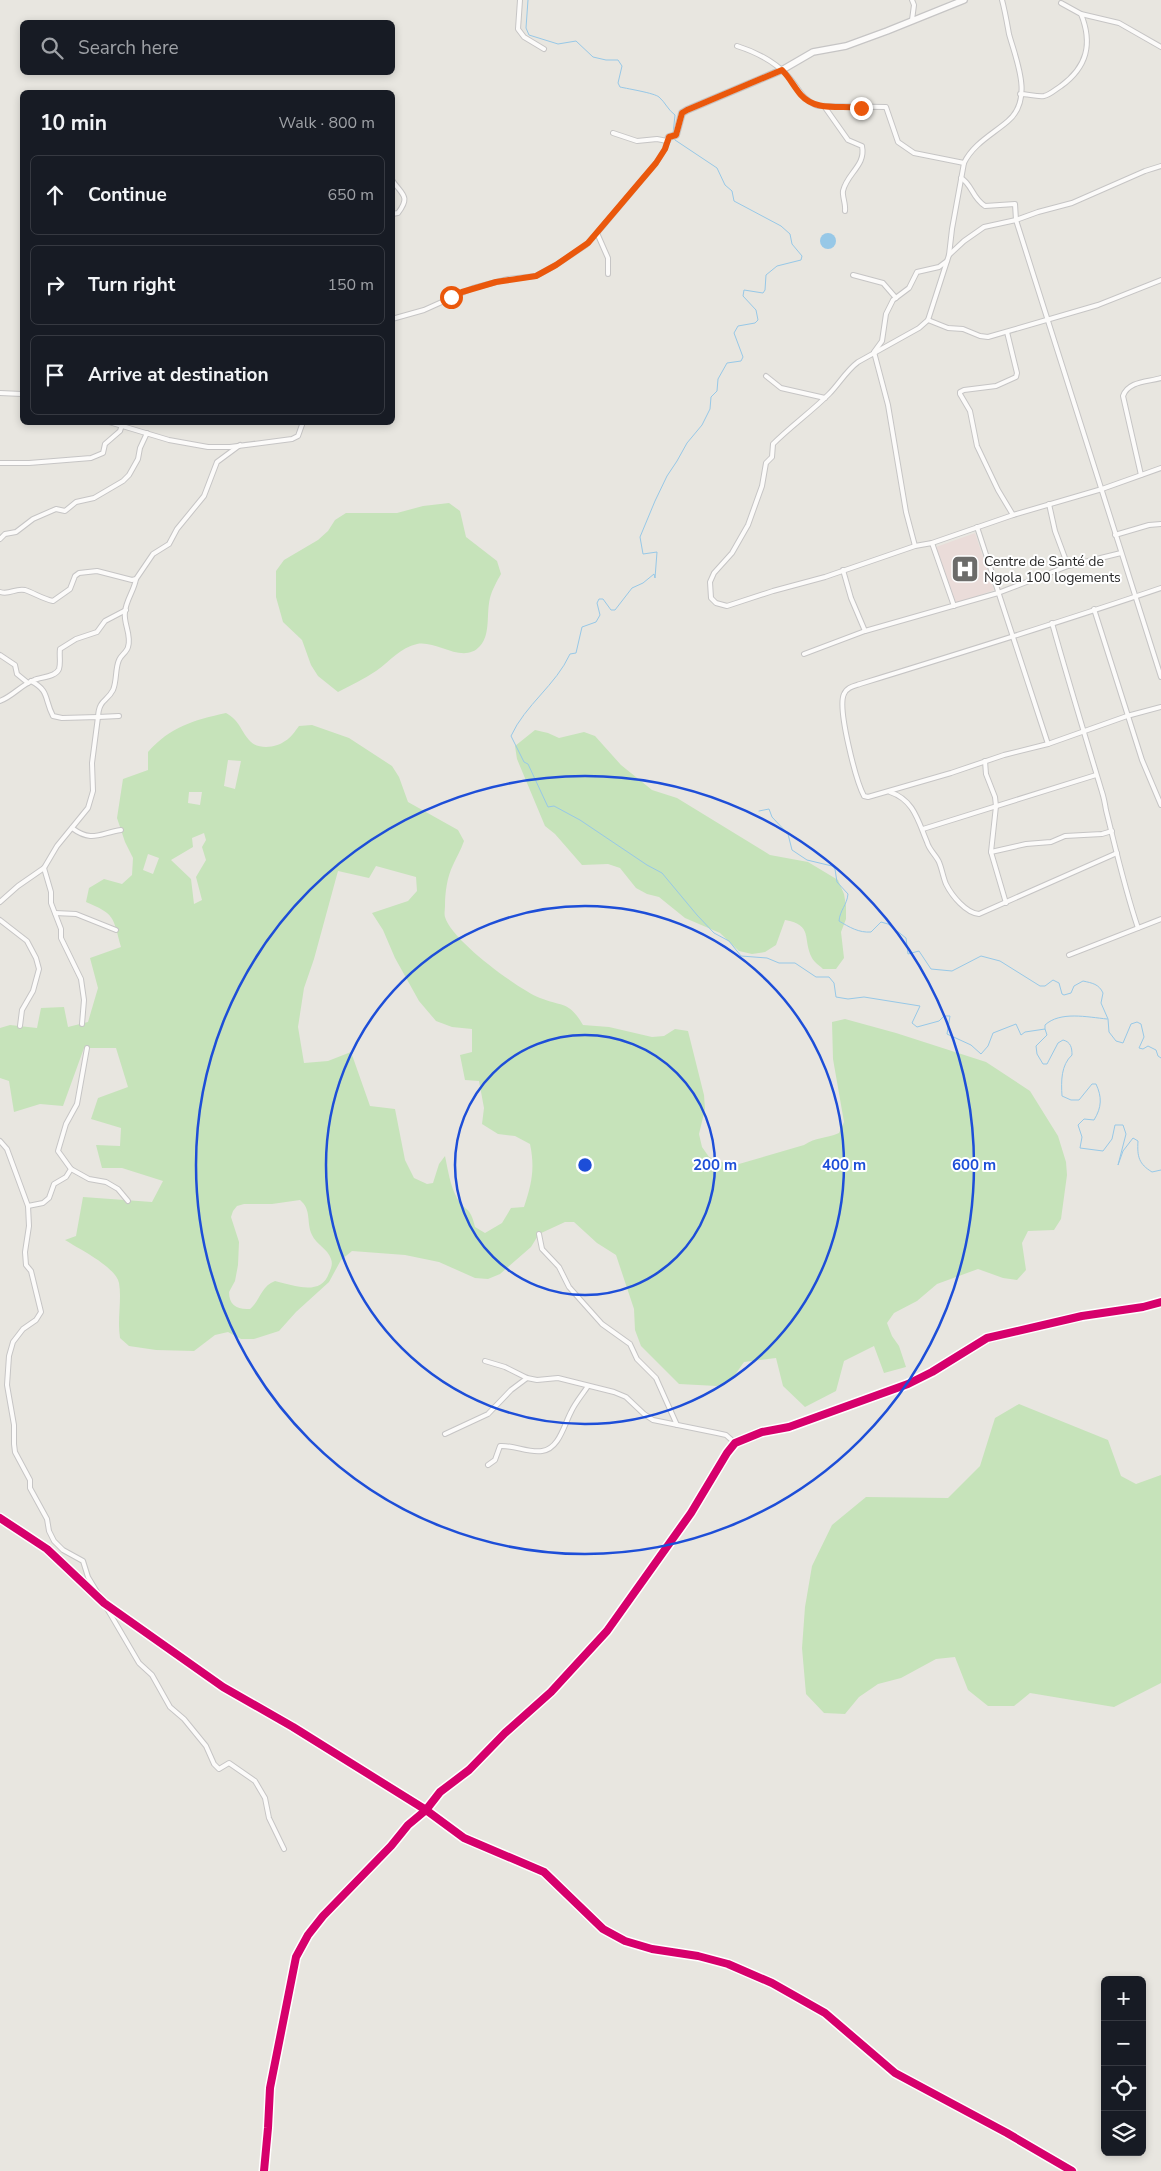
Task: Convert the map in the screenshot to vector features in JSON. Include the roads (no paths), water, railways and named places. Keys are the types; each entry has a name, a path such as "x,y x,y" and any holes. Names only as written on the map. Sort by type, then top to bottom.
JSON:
{"street":[{"path":"520,0 518,29 524,36 544,49"},
{"path":"912,0 914,5 912,20"},
{"path":"613,133 637,141 668,139 676,135 682,113 687,110 782,70 814,52 846,46 887,32 964,0"},
{"path":"1002,0 1020,70 1020,94 1017,110 1010,119 979,144 968,155 964,163 948,258 928,320 919,328 874,352 850,368 825,398 803,416 796,426 773,444 772,457 766,463 762,486 748,525 732,553 714,573 710,582 711,598 716,603 727,606 914,546 932,543 1013,515 1102,489 1161,468"},
{"path":"1061,3 1081,14 1119,23 1161,47"},
{"path":"1020,94 1043,96 1049,94 1073,77 1083,63 1086,46 1081,14"},
{"path":"737,46 754,52 782,70 810,103 824,106 886,107 898,142 914,153 964,163"},
{"path":"824,106 848,140 862,146 864,154 860,164 843,190 845,211"},
{"path":"395,318 424,310 472,288 536,276 586,245 656,163 665,149 668,139"},
{"path":"914,546 906,512 888,406 874,352 884,334 886,314 896,298 909,288 917,272 938,267 964,240 984,227 1016,220 1072,203 1145,171 1161,166"},
{"path":"961,178 968,184 975,199 985,206 1015,204 1016,220 1049,319 1115,535 1161,677"},
{"path":"395,184 405,196 405,204 398,213 395,214"},
{"path":"597,233 608,258 608,274"},
{"path":"853,275 883,283 896,298"},
{"path":"928,320 948,328 963,329 988,337 1098,305 1161,280"},
{"path":"1007,332 1017,373 1016,377 996,386 964,390 960,394 970,411 977,446 998,490 1013,515"},
{"path":"766,376 781,388 825,398"},
{"path":"1141,475 1123,396 1125,390 1130,386 1161,378"},
{"path":"0,393 20,394"},
{"path":"0,463 29,463 91,458 103,453 105,444 120,431 122,425 208,448 292,439 298,436 302,425"},
{"path":"0,539 5,534 16,532 33,519 56,509 65,511 76,502 94,498 115,487 129,475 138,459 147,433"},
{"path":"0,902 18,886 44,868 57,846 88,808 93,791 92,763 98,717 101,704 113,690 119,659 128,649 129,640 124,613 129,597 134,590 136,579 153,554 169,544 177,529 204,496 217,462 240,445"},
{"path":"1049,504 1055,531 1068,566"},
{"path":"1115,535 1149,525 1161,524"},
{"path":"977,527 1048,744"},
{"path":"932,543 954,606"},
{"path":"804,654 865,631 998,593 1068,566 1121,553"},
{"path":"843,570 851,598 865,631"},
{"path":"0,592 10,593 22,590 53,601 70,589 75,576 79,573 97,571 132,580 136,579"},
{"path":"1161,588 849,688 844,695 842,707 860,788 864,796 868,797 889,792 1004,754 1048,744 1127,716 1161,707"},
{"path":"1094,609 1142,760 1161,805"},
{"path":"0,701 8,698 30,682 57,672 60,668 58,656 60,649 76,639 97,632 105,621 126,610"},
{"path":"1052,623 1083,732 1091,750 1096,775 1138,928"},
{"path":"0,655 15,665 17,674 39,686 45,692 53,716 62,718 119,716"},
{"path":"985,761 986,774 995,797 996,806 991,852 1006,903"},
{"path":"923,829 1096,775"},
{"path":"889,792 906,800 915,812 927,843 938,861 947,886 972,914 979,914 1006,903 1117,853"},
{"path":"72,828 86,835 96,837 121,830"},
{"path":"991,852 1026,844 1051,842 1065,836 1102,834 1112,831"},
{"path":"44,868 51,892 51,903 65,948 71,954 81,979 84,1000 82,1024"},
{"path":"55,913 76,914 116,930"},
{"path":"1069,955 1161,919"},
{"path":"0,920 27,941 36,958 39,969 33,991 22,1010 20,1026"},
{"path":"87,1048 77,1104 66,1124 58,1151 71,1169 89,1180 106,1182 118,1189 128,1201"},
{"path":"0,1141 8,1149 28,1206 29,1226 25,1252 26,1265 31,1271 41,1312 23,1329 13,1342 9,1356 7,1385 14,1425 14,1444 30,1480 30,1488 47,1518 49,1532 54,1541 62,1550 83,1561 88,1577 139,1664 152,1675 170,1708 184,1719 206,1746 214,1764 219,1769 229,1764 255,1780 265,1798 269,1818 284,1849"},
{"path":"28,1206 43,1202 49,1198 54,1184 66,1176 71,1169"},
{"path":"539,1234 545,1254 559,1267 569,1287 602,1324 630,1344 637,1359 656,1378 677,1424"},
{"path":"264,2171 270,2088 296,1957 308,1935 322,1916 391,1846 408,1825 426,1810 440,1792 469,1770 505,1733 551,1692 607,1631 691,1513 735,1443 762,1432 794,1425 908,1384 932,1372 987,1338 1082,1316 1142,1307 1161,1302"},
{"path":"485,1361 505,1367 527,1378 537,1380 558,1378 614,1392 626,1397 653,1420 726,1435 735,1443"},
{"path":"445,1434 488,1414 511,1390 527,1378"},
{"path":"488,1465 494,1460 500,1446 508,1445 518,1449 540,1452 548,1450 556,1442 571,1411 588,1386"},
{"path":"0,1518 47,1549 104,1602 223,1686 426,1810 464,1838 544,1872 603,1929 625,1941 652,1949 698,1956 728,1964 772,1983 825,2013 894,2073 1038,2150 1072,2171"}],"water":[{"path":"828,233 836,241 828,249 820,241"}],"waterway":[{"path":"528,0 526,28 529,35 558,44 576,41 593,57 618,60 622,66 618,83 620,87 659,97 675,115 673,134"},
{"path":"674,138 717,168 725,185 732,191 734,201 781,226 790,234 792,244 802,256 801,260 777,266 766,275 763,293 744,290 743,296 756,310 758,320 755,323 738,326 734,333 743,357 741,361 727,363 718,379 717,391 711,397 710,409 702,425 687,443 667,476 640,537 643,554 657,552 655,578 654,574 643,583 632,588 615,610 611,610 603,599 599,599 597,603 600,615 596,622 582,627 576,653 570,654 557,676 524,714 511,736 524,762 528,764 548,807 554,806 580,820 662,873 714,933 729,941 741,956 767,958 779,963 795,963 816,977 829,977 834,983 836,997 848,999 864,997 920,1006 912,1023 917,1027 939,1021 944,1016 950,1016 947,1034 971,1045 981,1054 988,1046 993,1033 1016,1024 1021,1035 1025,1032 1045,1029 1047,1035 1036,1046 1037,1054 1043,1064 1047,1064 1058,1043 1063,1040 1068,1042 1071,1048 1072,1055 1068,1059 1062,1074 1062,1096 1071,1100 1079,1100 1092,1084 1096,1084 1099,1093 1100,1106 1094,1120 1084,1119 1078,1125 1082,1137 1080,1148 1103,1151 1112,1139 1115,1125 1123,1125 1126,1134 1118,1165 1123,1151 1133,1138 1138,1141 1139,1156 1144,1166 1152,1172 1161,1170"},
{"path":"759,811 769,809 772,817 788,834 792,850 807,860 832,866 835,869 837,882 848,894 839,921 862,932 871,932 881,922 888,924 906,938 908,954 919,951 931,969 952,971 981,956 1000,961 1040,986 1045,986 1053,980 1059,983 1064,995 1071,993 1074,986 1083,981 1095,984 1103,993 1101,1003 1108,1019 1109,1032 1116,1041 1123,1043 1131,1024 1137,1022 1141,1024 1144,1037 1139,1048 1143,1049 1148,1046 1156,1050 1161,1058"},
{"path":"1045,1029 1045,1025 1051,1021 1066,1016 1107,1019"}],"place":[{"name":"Centre de Santé de Ngola 100 logements","path":"965,569"}]}
